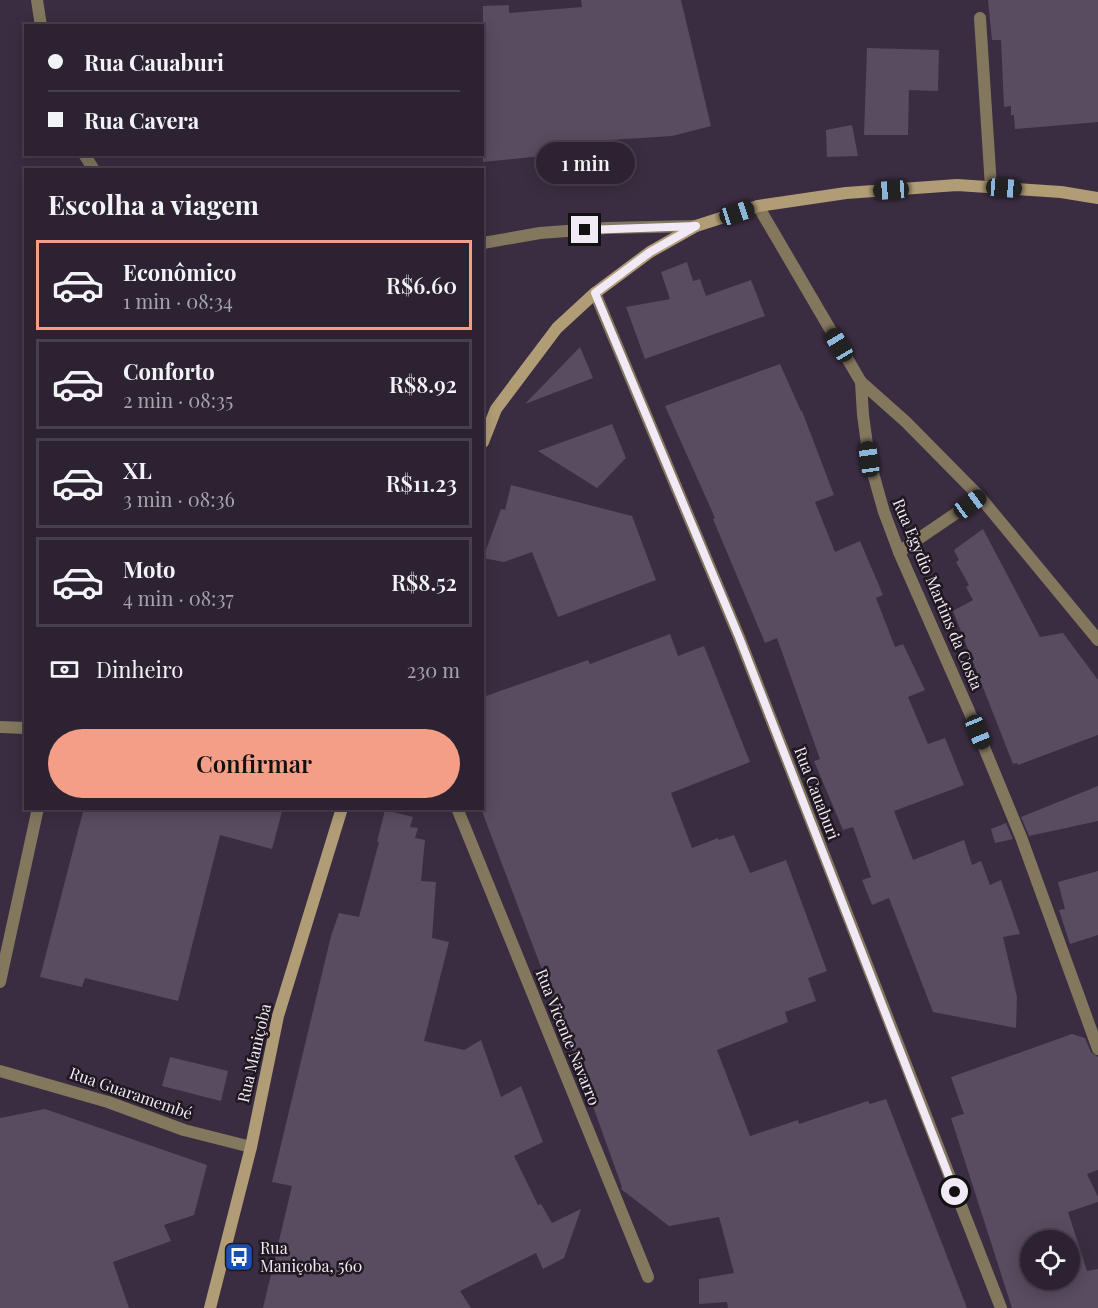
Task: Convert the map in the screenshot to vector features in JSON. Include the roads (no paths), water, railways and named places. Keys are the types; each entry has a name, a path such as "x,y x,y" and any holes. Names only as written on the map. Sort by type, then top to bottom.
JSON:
{"street":[{"path":"37,0 41,24"},
{"path":"980,18 991,187"},
{"path":"484,439 496,409 557,328 595,293 650,252 696,226 758,206 846,193 957,185 1062,192 1098,198"},
{"path":"758,206 861,382 915,430 980,497 1098,640"},
{"path":"484,243 563,231 696,226"},
{"name":"Rua Cauaburi","path":"595,293 739,637 1001,1308"},
{"name":"Rua Egydio Martins da Costa","path":"861,382 869,459 884,512 1021,837 1098,1049"},
{"path":"484,415 496,409"},
{"path":"899,552 980,497"},
{"path":"0,727 24,728"},
{"path":"0,982 38,810"},
{"name":"Rua Maniçoba","path":"210,1308 251,1147 278,1016 341,810"},
{"name":"Rua Vicente Navarro","path":"459,810 648,1277"},
{"name":"Rua Guaramembé","path":"0,1071 108,1102 184,1130 251,1147"}],"place":[{"name":"Rua Maniçoba, 560","path":"239,1257"}]}
